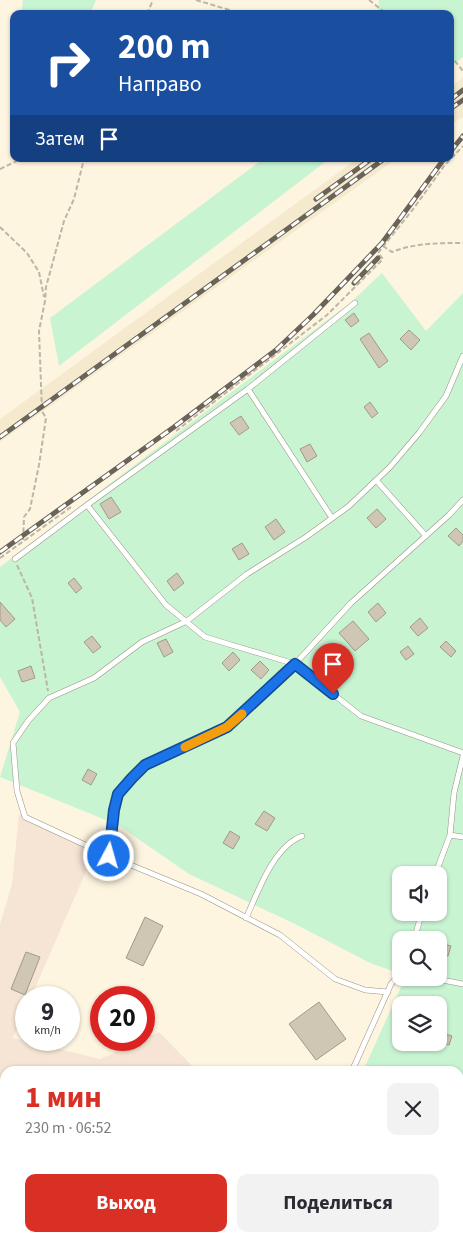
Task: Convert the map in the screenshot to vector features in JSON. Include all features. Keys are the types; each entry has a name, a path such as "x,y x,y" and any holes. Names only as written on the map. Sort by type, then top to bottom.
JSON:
{"lane":[{"path":"15,559 87,504 248,389 355,303"},
{"path":"388,992 365,990 335,979 280,935 202,894 109,856 25,817 17,791 14,743 28,721 49,698 94,678 142,642 187,621 246,574 306,537 349,506 390,467 446,396 463,356"},
{"path":"248,389 332,518"},
{"path":"376,480 426,536"},
{"path":"109,856 114,810 118,794 132,778 145,765 227,727 295,664 351,603 463,500"},
{"path":"87,504 166,605 205,637 295,664 361,716 463,754 454,793 450,835 438,866"},
{"path":"450,835 463,837"},
{"path":"246,918 273,861 296,839 302,836"},
{"path":"447,981 463,984"},
{"path":"354,1066 392,984"}],"path":[{"path":"196,0 230,10"},
{"path":"369,0 382,10"},
{"path":"454,59 463,71"},
{"path":"454,155 463,146"},
{"path":"0,169 15,162"},
{"path":"49,698 32,598 15,555 23,541 24,517 30,509 32,500 46,418 42,411 38,331 46,288 64,221 74,199 83,162"},
{"path":"175,432 327,315 383,259 378,252 448,162"},
{"path":"0,227 27,253 40,272 45,301"},
{"path":"383,246 392,252 406,246 425,243 463,243"},
{"path":"0,558 71,507"}],"shaded area":[{"path":"463,77 463,117 454,123 454,85"},
{"path":"353,162 392,162 0,442 0,419"},
{"path":"19,814 96,849 36,986 15,986 15,1033 13,1038 15,1038 15,1051 67,1051 100,1059 117,1051 155,1051 155,1034 159,1032 192,1066 0,1066 0,924 12,884"}],"green space":[{"path":"23,0 96,0 92,10 22,10"},
{"path":"379,0 463,0 463,57 454,64 454,10 378,10"},
{"path":"259,162 325,162 59,366 50,318"},
{"path":"382,273 426,331 463,293 463,1066 365,1066 392,1007 392,1051 447,1051 447,996 397,996 401,986 447,986 447,931 392,931 392,971 370,963 295,924 189,874 118,825 0,777 20,712 0,677 0,567 350,303"}],"building":[{"path":"354,313 359,321 351,327 345,320"},
{"path":"409,330 420,340 411,350 400,339"},
{"path":"369,333 388,361 379,368 360,339"},
{"path":"370,402 378,413 372,418 364,407"},
{"path":"241,416 249,428 239,435 230,423"},
{"path":"310,444 317,456 307,462 300,449"},
{"path":"111,497 121,512 109,519 100,504"},
{"path":"377,509 386,519 376,528 367,518"},
{"path":"276,519 285,532 274,540 265,527"},
{"path":"456,528 463,535 463,541 459,546 448,536"},
{"path":"242,543 249,554 239,560 232,549"},
{"path":"177,573 184,583 174,591 167,581"},
{"path":"74,578 82,588 76,593 68,583"},
{"path":"0,602 15,619 6,627 0,620"},
{"path":"378,603 386,613 376,622 368,612"},
{"path":"420,618 428,628 418,636 410,627"},
{"path":"353,621 369,639 355,651 339,633"},
{"path":"92,636 101,647 93,653 84,642"},
{"path":"166,639 173,652 164,657 157,643"},
{"path":"446,641 456,651 451,657 440,647"},
{"path":"408,646 414,654 406,660 400,652"},
{"path":"233,652 240,660 229,671 222,663"},
{"path":"260,661 269,670 261,679 251,670"},
{"path":"31,666 35,678 22,682 18,671"},
{"path":"88,769 97,774 91,785 82,780"},
{"path":"264,811 275,818 267,831 255,824"},
{"path":"230,831 240,837 233,849 223,843"},
{"path":"145,917 163,926 143,966 126,958"},
{"path":"447,945 451,946 447,956"},
{"path":"26,952 40,957 29,986 15,986 15,991 11,989"},
{"path":"319,1002 346,1039 316,1060 289,1024"},
{"path":"447,1034 452,1036 449,1045 447,1045"}],"railway":[{"path":"454,97 463,90"},
{"path":"454,106 463,100"},
{"path":"454,147 463,136"},
{"path":"316,199 367,162"},
{"path":"0,437 380,162"},
{"path":"0,552 174,427 276,350 313,315 382,243 442,162"},
{"path":"354,283 378,258"}],"slow traffic":[{"path":"185,747 227,727 242,714"}],"route":[{"path":"109,856 114,810 118,794 145,765 227,727 295,664 333,694"}]}
